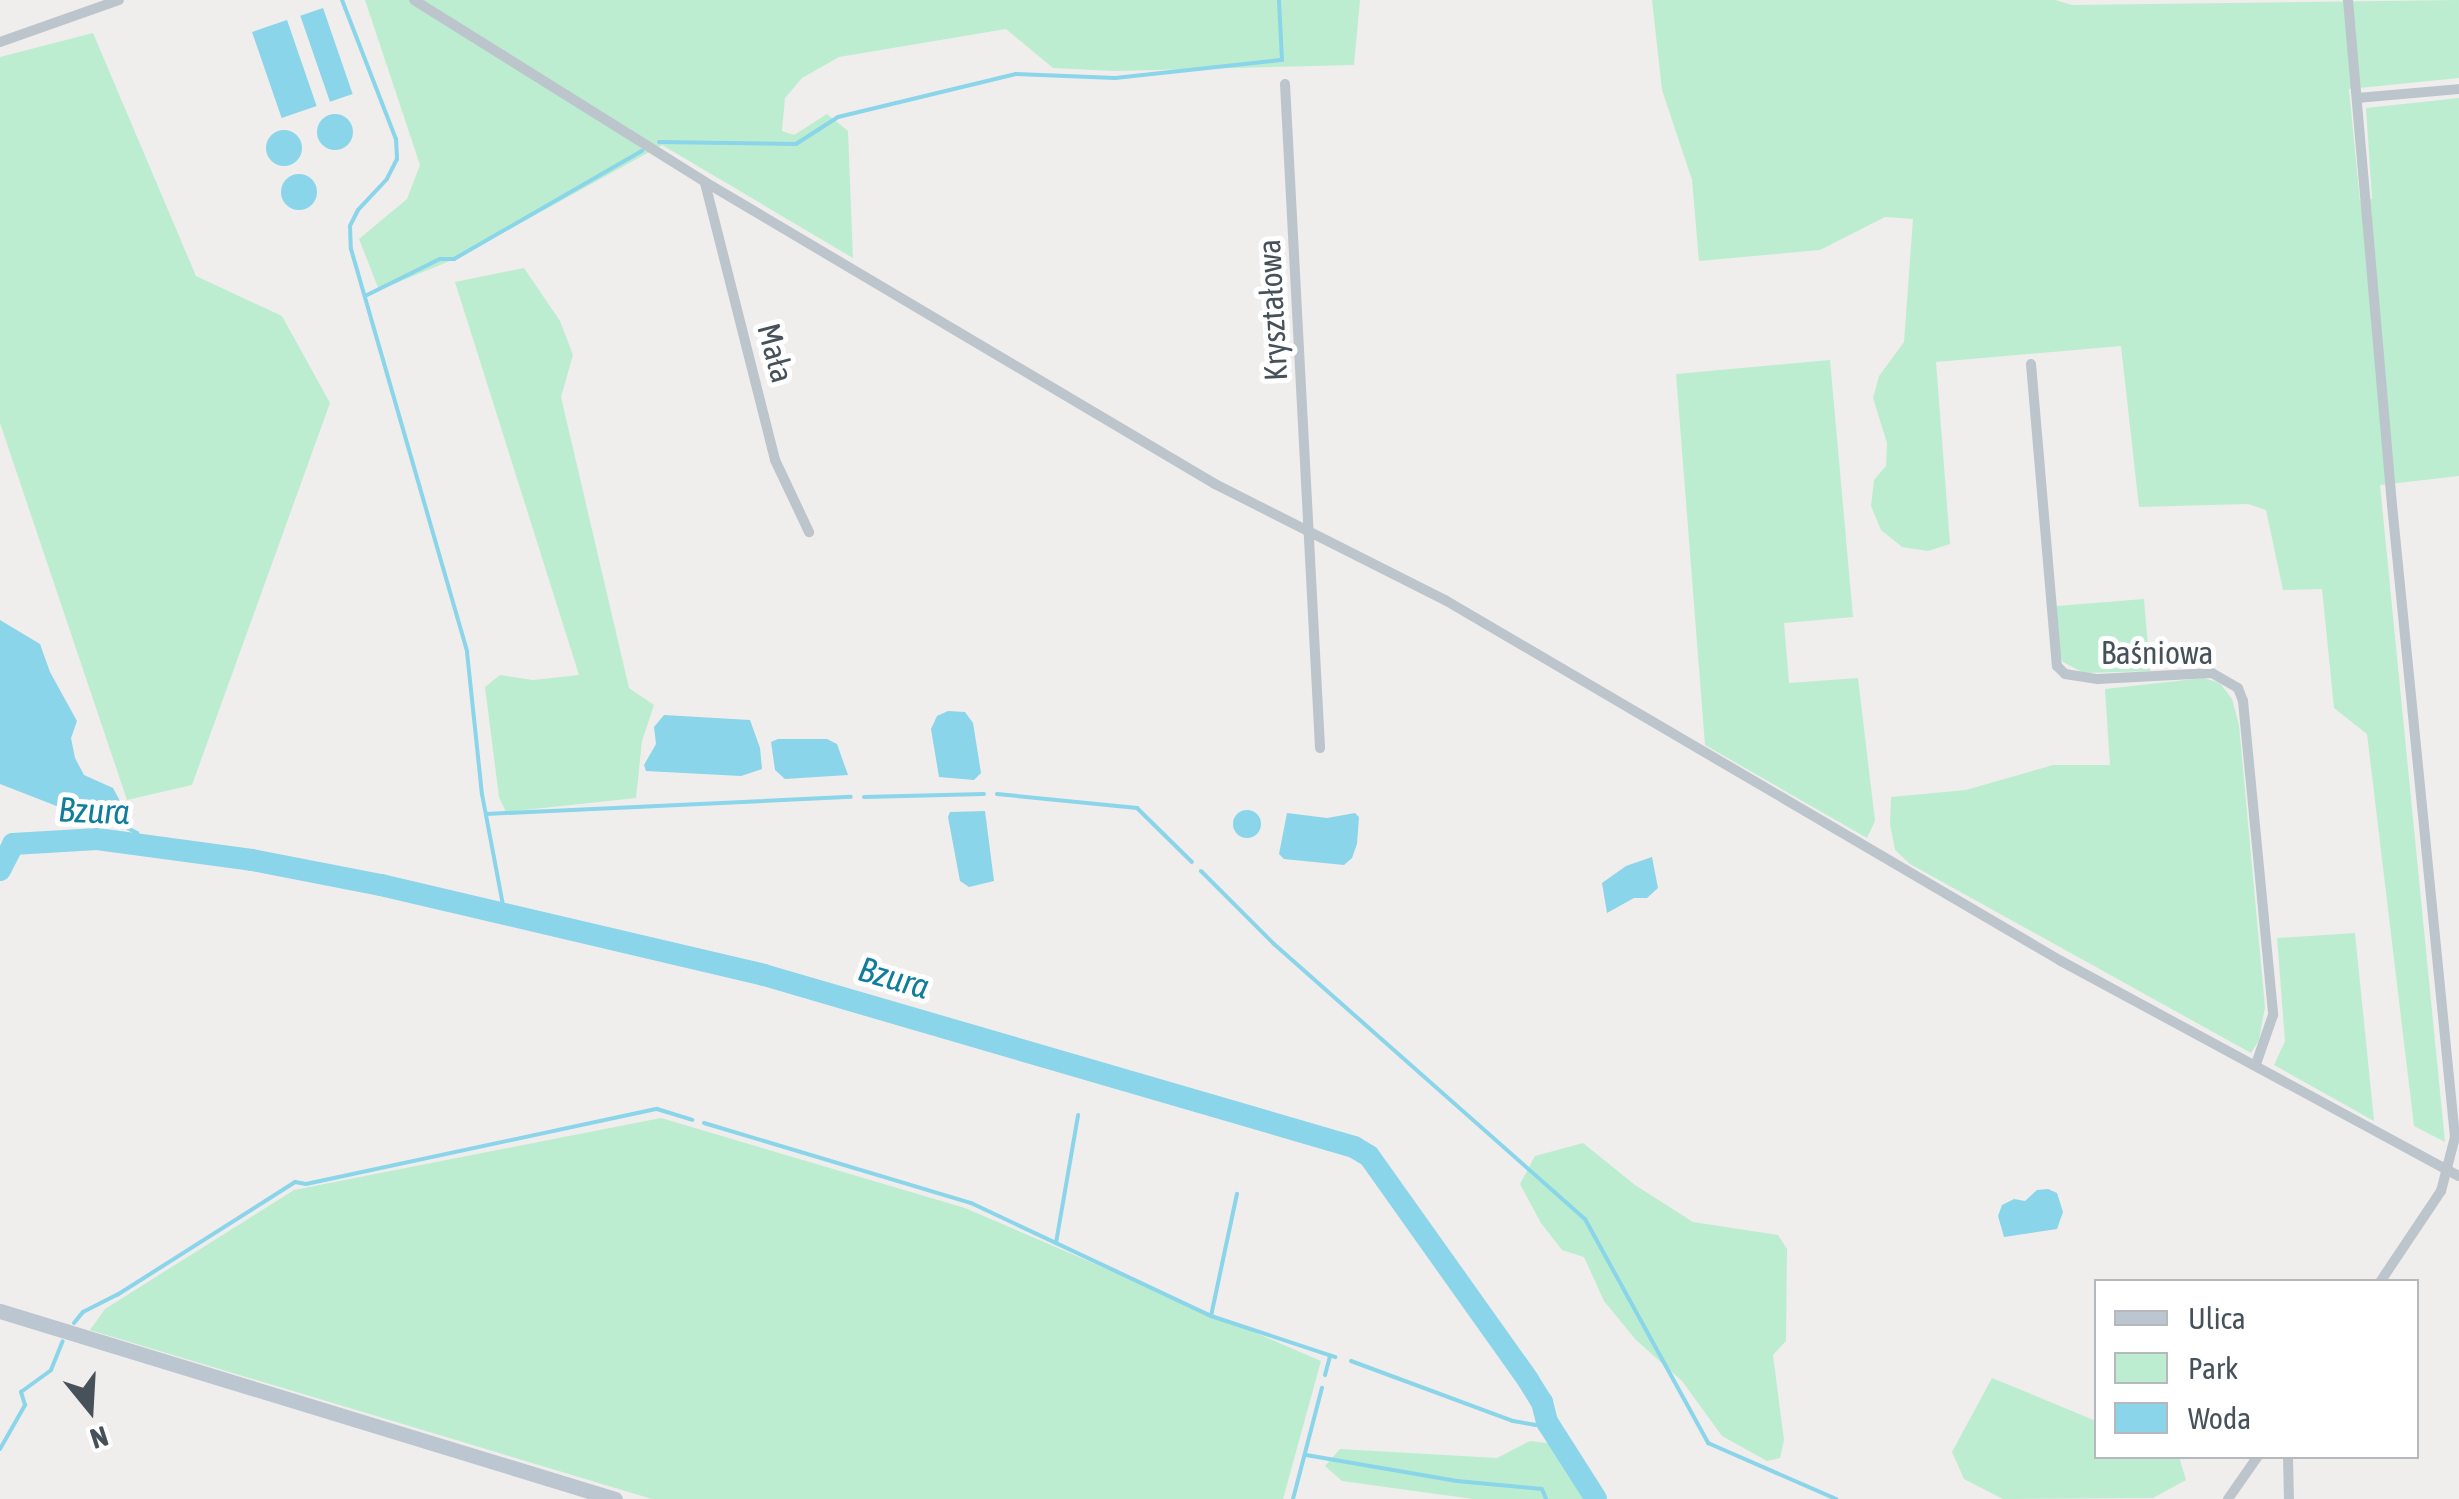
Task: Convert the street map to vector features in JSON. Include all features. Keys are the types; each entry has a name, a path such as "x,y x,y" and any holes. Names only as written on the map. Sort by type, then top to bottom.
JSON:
{"street":[{"path":"0,42 120,0"},
{"path":"414,0 705,182 1197,474 1446,600 2060,961 2256,1064 2454,1175"},
{"path":"2348,0 2392,505 2454,1120 2454,1175 2382,1279"},
{"name":"Kryształowa","path":"1285,84 1320,748"},
{"path":"2357,98 2459,89"},
{"name":"Mała","path":"705,182 775,460 809,532"},
{"name":"Baśniowa","path":"2032,364 2057,666 2064,674 2098,679 2212,673 2238,688 2244,702 2272,1014 2256,1064"},
{"path":"0,1311 615,1499"},
{"path":"2228,1499 2256,1459"},
{"path":"2288,1459 2289,1499"}],"green space":[{"path":"365,0 1360,0 1354,65 1115,71 1053,68 1006,29 839,57 802,78 785,98 782,131 794,135 827,114 848,131 853,258 662,145 457,258 379,290 359,239 407,199 420,165"},
{"path":"1652,0 2055,0 2072,5 2459,0 2459,78 2349,89 2360,201 2372,199 2366,108 2459,98 2459,476 2380,485 2445,1142 2414,1126 2367,734 2334,708 2322,589 2283,590 2266,510 2248,504 2139,507 2121,346 1936,362 1950,544 1928,551 1902,547 1881,530 1871,506 1874,480 1886,466 1887,443 1873,398 1879,376 1904,342 1913,219 1885,217 1820,250 1699,261 1692,180 1662,90"},
{"path":"93,33 196,276 282,316 330,403 192,785 127,800 0,423 0,57"},
{"path":"524,268 560,321 573,355 561,397 629,688 654,705 642,741 636,798 506,812 499,797 485,687 500,675 533,680 579,675 455,282"},
{"path":"1830,360 1853,617 1784,623 1789,683 1858,678 1875,821 1867,838 1705,745 1676,374"},
{"path":"2144,599 2150,671 2084,673 2063,662 2057,650 2057,606"},
{"path":"2204,678 2220,683 2232,699 2239,725 2265,1007 2259,1040 2251,1053 1910,864 1895,850 1890,824 1891,797 1966,790 2053,765 2110,765 2105,689"},
{"path":"2355,933 2374,1121 2274,1065 2285,1041 2277,938"},
{"path":"661,1118 965,1208 1321,1361 1283,1499 652,1499 90,1330 105,1309 294,1190"},
{"path":"1583,1143 1635,1185 1693,1222 1778,1235 1787,1249 1786,1341 1773,1355 1784,1440 1780,1458 1767,1461 1722,1436 1682,1381 1636,1340 1604,1301 1584,1257 1562,1250 1541,1223 1520,1184 1535,1156"},
{"path":"1992,1378 2094,1420 2094,1459 2180,1459 2186,1480 2153,1498 2003,1499 1964,1479 1952,1452"},
{"path":"1530,1441 1572,1446 1605,1499 1473,1499 1342,1481 1325,1466 1340,1449 1497,1458"}],"water":[{"path":"323,8 353,94 330,102 300,16"},
{"path":"287,20 317,106 282,118 252,32"},
{"path":"335,114 348,119 353,132 348,145 335,150 322,145 317,132 322,119"},
{"path":"284,130 297,135 302,148 297,161 284,166 271,161 266,148 271,135"},
{"path":"299,174 312,179 317,192 312,205 299,210 286,205 281,192 286,179"},
{"path":"0,620 40,644 50,672 77,721 71,738 75,758 84,775 113,788 120,801 111,808 72,812 0,784"},
{"path":"948,711 965,712 973,723 981,773 974,780 939,777 931,729 937,716"},
{"path":"664,715 750,720 760,748 762,769 741,776 646,771 644,765 656,744 654,727"},
{"path":"827,739 837,744 848,775 785,779 775,770 771,742"},
{"path":"1247,810 1257,814 1261,824 1257,834 1247,838 1237,834 1233,824 1237,814"},
{"path":"985,811 994,881 969,887 960,881 948,817 950,812"},
{"path":"1287,813 1327,818 1355,813 1359,817 1352,858 1344,865 1284,859 1279,854"},
{"path":"1652,857 1658,888 1647,898 1634,898 1607,913 1602,883 1626,866"},
{"path":"2037,1190 2057,1193 2063,1212 2057,1229 2004,1237 1998,1216 2002,1205 2014,1199 2025,1201"}],"waterway":[{"path":"342,0 396,139 397,159 387,179 358,210 350,226 351,249 467,652 482,794 505,916"},
{"path":"659,142 796,144 838,117 1016,74 1115,78 1282,60 1279,0"},
{"path":"365,296 440,259 454,259 642,151"},
{"path":"864,797 984,794"},
{"path":"997,794 1137,808 1192,862"},
{"path":"486,814 851,797"},
{"path":"100,813 137,833 140,843"},
{"name":"Bzura","path":"0,870 13,844 97,839 252,860 381,885 764,975 1354,1147 1369,1156 1528,1380 1542,1402 1547,1422 1596,1499"},
{"path":"1201,871 1274,944 1585,1219 1708,1443 1836,1499"},
{"path":"74,1323 83,1312 117,1295 295,1182 306,1184 657,1109 692,1120"},
{"path":"1056,1243 1078,1115"},
{"path":"704,1123 971,1203 1211,1316 1335,1357"},
{"path":"1211,1316 1237,1194"},
{"path":"0,1449 25,1405 21,1392 51,1370 63,1341"},
{"path":"1325,1375 1330,1356"},
{"path":"1351,1361 1513,1421 1535,1425 1547,1422"},
{"path":"1293,1499 1322,1388"},
{"path":"1306,1455 1457,1481 1542,1489 1546,1499"}]}
